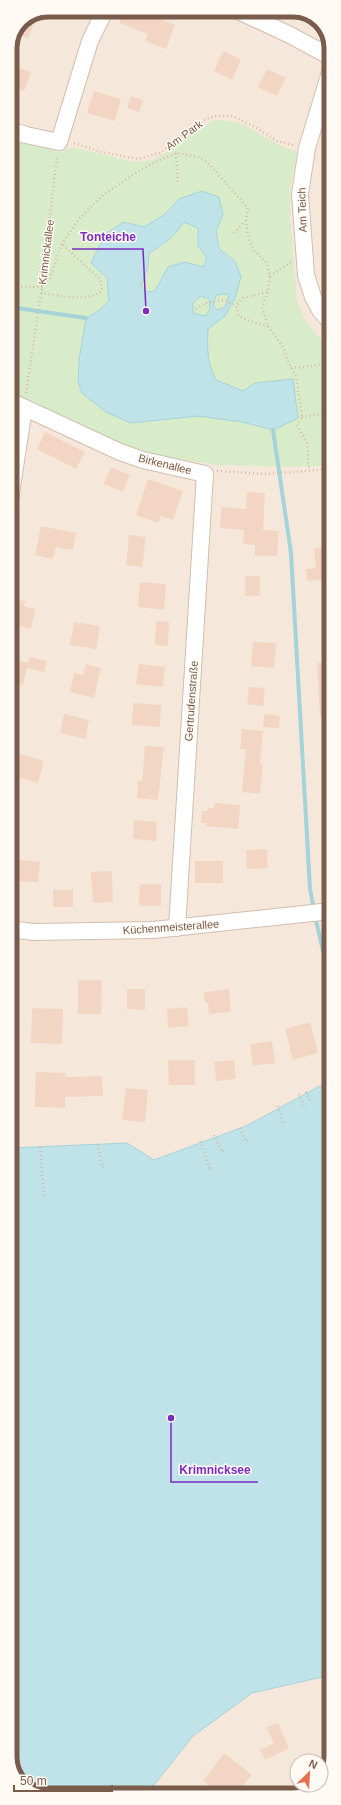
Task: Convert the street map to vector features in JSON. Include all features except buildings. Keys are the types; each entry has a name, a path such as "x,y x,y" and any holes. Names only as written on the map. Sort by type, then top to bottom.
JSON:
{"street":[{"path":"17,133 26,136 59,142 90,41 102,17"},
{"path":"251,17 324,53"},
{"name":"Am Teich","path":"324,92 307,148 300,194 306,276 313,297 324,315"},
{"name":"Birkenallee","path":"17,405 120,452 143,460 205,474"},
{"name":"Gertrudenstraße","path":"177,928 205,474"},
{"name":"Küchenmeisterallee","path":"17,930 34,932 153,930 324,912"}],"path":[{"name":"Am Park","path":"59,142 73,143 101,152 138,159 160,153 198,123 214,116 233,116 257,128 277,141 307,148"},
{"name":"Krimnickallee","path":"17,405 37,324 59,142"},
{"path":"17,285 42,287 49,280 62,244 79,219 103,195 151,164 176,154 198,157 208,163 248,208 246,220 252,250 266,262 270,276 268,292 262,307 268,326 282,345 291,368 296,376 302,417 297,425 307,443 309,470"},
{"path":"176,154 178,183"},
{"path":"234,233 246,220"},
{"path":"41,293 77,298 96,296 102,291 100,279 62,244"},
{"path":"270,276 304,253"},
{"path":"236,306 243,298 268,292"},
{"path":"196,309 205,303 225,300 236,306 239,316 254,324 268,326"},
{"path":"291,368 314,366 324,362"},
{"path":"302,417 322,414"},
{"name":"Birkenallee","path":"205,474 217,471 267,474 324,469"},
{"path":"306,1092 311,1103"},
{"path":"299,1094 305,1109"},
{"path":"278,1106 283,1123"},
{"path":"240,1128 245,1142 250,1140"},
{"path":"214,1135 222,1152 225,1150"},
{"path":"200,1141 210,1168 213,1167"},
{"path":"98,1144 102,1167 106,1166"},
{"path":"40,1147 44,1197"}],"shaded area":[{"path":"48,17 295,17 305,19 314,25 320,32 324,44 324,1084 246,1126 154,1160 127,1143 17,1148 17,48 19,36 26,26 36,19"},
{"path":"324,1677 324,1753 289,1753 289,1788 148,1788 154,1785 193,1736 252,1693"}],"green space":[{"path":"215,120 231,121 243,124 275,143 297,152 291,184 290,215 297,301 306,322 324,341 324,465 298,467 217,465 136,452 17,396 17,136 60,152 73,147 133,162 153,160 170,150 200,127","holes":["202,191 219,197 223,215 216,231 219,250 235,261 235,292 234,299 226,313 208,328 209,361 216,380 243,391 273,430 242,422 198,416 131,423 106,412 82,393 78,382 79,360 86,318 97,312 109,301 107,278 124,222 144,227 164,215 179,199"]},
{"path":"184,222 198,228 198,246 208,258 203,267 185,262 155,291 147,292 141,286 148,267 149,253 163,246"},
{"path":"227,294 229,297 225,307 218,310 213,306 216,295"},
{"path":"201,296 209,299 210,310 205,317 193,313 193,303"}],"water":[{"path":"202,191 219,197 223,215 216,231 219,249 235,261 241,277 235,298 225,316 208,329 209,361 216,380 243,391 255,383 293,379 298,418 273,430 242,422 198,416 131,423 106,412 82,393 78,382 79,360 86,318 97,312 109,301 107,278 91,263 105,234 124,222 144,227 164,215 179,199","holes":["184,222 198,228 198,246 207,258 203,267 185,262 168,267 155,291 147,292 141,286 148,267 149,253 169,240","227,294 229,297 225,307 218,310 213,306 216,295","201,296 209,299 210,310 205,316 193,313 193,303"]},
{"path":"324,1084 324,1677 252,1693 193,1736 154,1785 148,1788 46,1788 36,1786 23,1776 17,1761 17,1148 127,1143 154,1160 246,1126"}],"waterway":[{"path":"17,308 86,318"},
{"path":"273,430 291,553 310,889 314,910"},
{"path":"315,916 324,955"}],"place":[{"name":"Tonteiche","path":"146,311"},
{"name":"Krimnicksee","path":"171,1418"}]}
